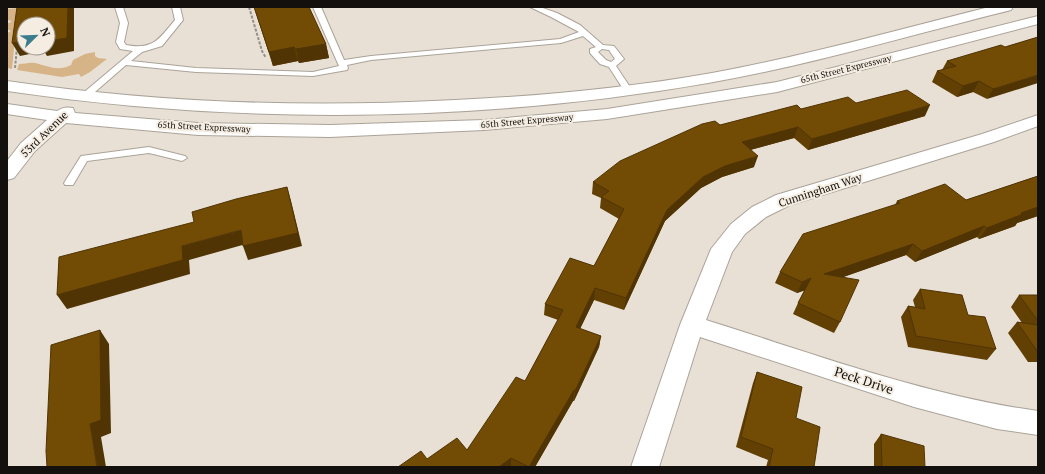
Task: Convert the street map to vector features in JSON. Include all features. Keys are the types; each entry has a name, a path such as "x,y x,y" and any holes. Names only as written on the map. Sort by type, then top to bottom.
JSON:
{"main road":[{"name":"65th Street Expressway","path":"10,87 161,105 205,108 340,110 502,103 628,90 709,78 767,67 1006,7"},
{"name":"65th Street Expressway","path":"7,109 60,118 198,129 330,131 484,125 607,114 706,99 777,86 1038,20"},
{"name":"53rd Avenue","path":"7,174 28,147 85,96"}],"street":[{"name":"Cunningham Way","path":"645,467 692,325 722,249 738,229 759,212 783,200 988,138 1038,120"},
{"name":"Peck Drive","path":"692,325 914,396 997,417 1038,423"}],"lane":[{"path":"119,7 124,23 120,42 123,47 139,50"},
{"path":"85,96 139,50 159,44 179,20 176,7"},
{"path":"125,63 196,70 313,74 344,68 317,7"},
{"path":"534,7 577,27 601,47"},
{"path":"341,63 371,58 561,41 584,33"},
{"path":"612,65 620,59 611,48 601,47 593,51 603,62 612,65 628,90"},
{"path":"69,183 84,158 149,150 182,158"}],"path":[{"path":"249,7 262,51 267,59 258,72"},
{"path":"10,87 16,54"}],"shaded area":[{"path":"18,8 16,16 12,69 7,68 7,33 11,31 7,29 7,24 12,21 7,20 7,9"},
{"path":"95,52 95,56 98,58 107,59 81,77 79,74 62,77 17,70 19,64 31,63 53,68 62,68 71,65 73,60 85,54"}],"building":[{"path":"17,7 68,7 67,38 56,40 56,16 16,16 16,42 12,43"},
{"path":"254,7 309,7 326,44 296,49 294,47 269,52"},
{"path":"1038,37 1038,75 993,89 979,81 963,86 937,71 956,66 947,61 1001,45 1005,47"},
{"path":"907,90 930,105 812,139 798,127 742,142 758,156 725,166 703,177 667,210 626,298 595,288 576,327 601,336 575,391 574,390 529,467 511,458 499,467 398,467 421,451 427,459 457,438 467,450 516,377 525,381 563,310 545,304 570,258 594,266 624,209 601,197 609,191 593,182 620,161 702,124 715,121 720,125 797,105 801,109 848,97 856,103"},
{"path":"1038,176 1038,207 1021,213 1023,214 987,228 984,226 922,251 913,244 824,274 859,280 840,322 798,303 811,278 802,282 780,272 803,234 900,203 897,201 945,184 966,200"},
{"path":"287,187 298,233 243,246 241,230 182,246 183,260 57,295 59,257 194,222 192,212 236,199"},
{"path":"920,289 962,295 968,315 985,317 996,349 916,336 908,306 925,309"},
{"path":"1019,295 1038,295 1038,321"},
{"path":"1017,322 1038,325 1038,351 1037,351"},
{"path":"100,330 101,420 90,424 97,467 47,467 46,451 51,345"},
{"path":"757,372 802,387 796,418 820,427 814,467 769,467 773,449 741,437"},
{"path":"881,434 924,446 925,467 882,467"}]}
